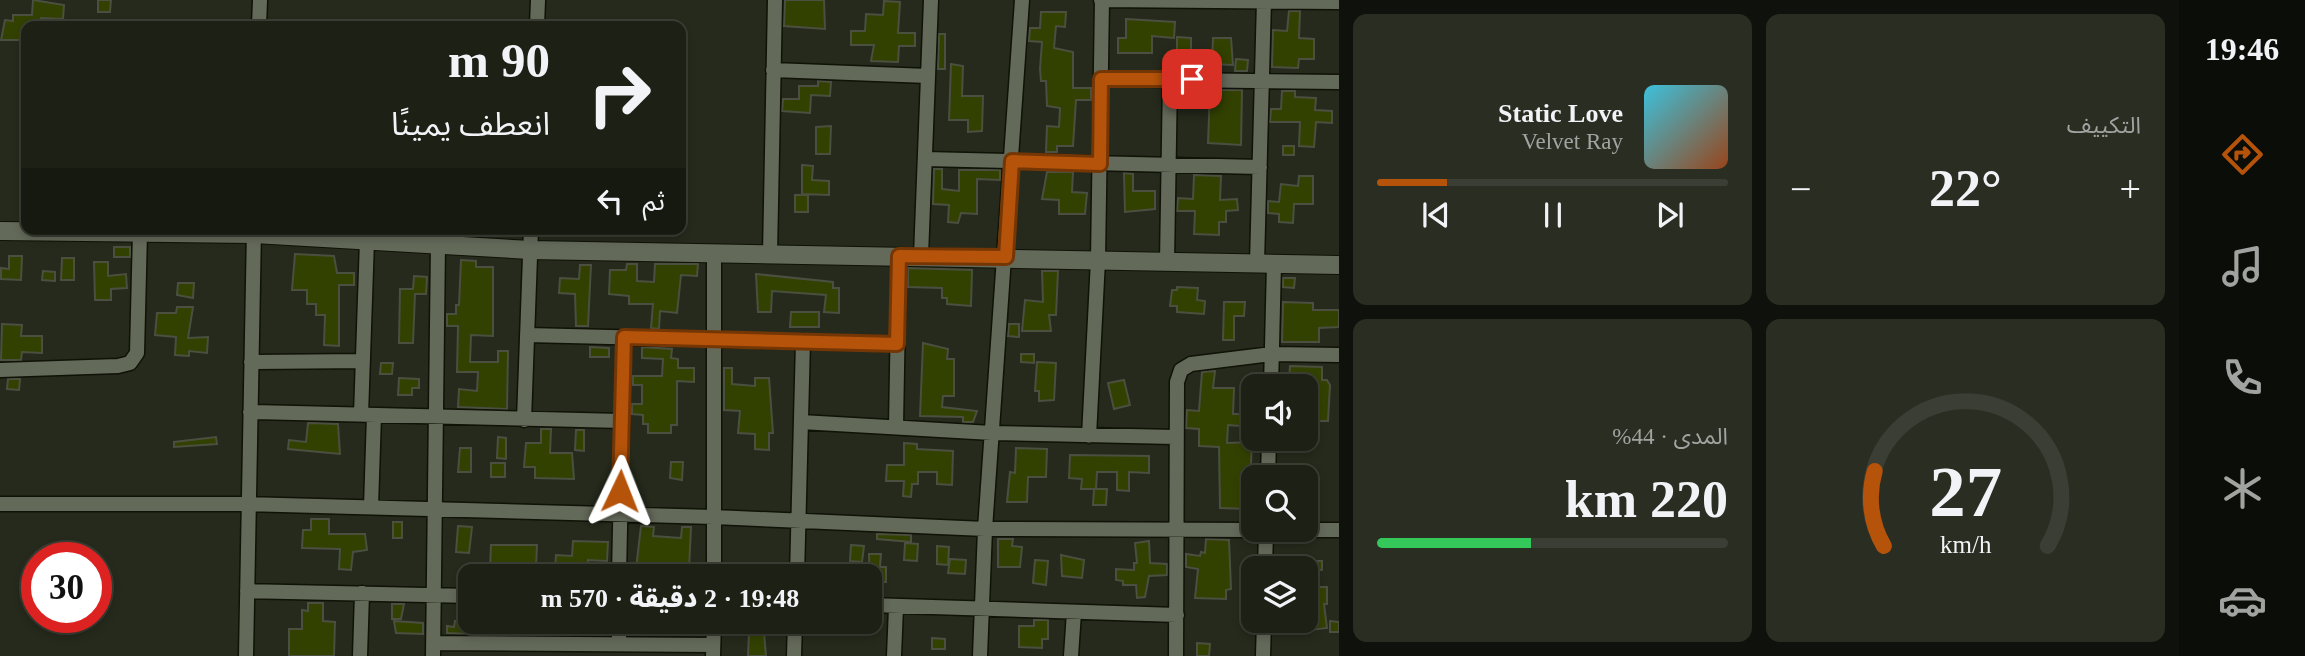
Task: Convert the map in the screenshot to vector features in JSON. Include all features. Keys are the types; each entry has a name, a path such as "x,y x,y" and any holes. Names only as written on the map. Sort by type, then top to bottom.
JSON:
{"street":[{"path":"259,21 260,0"},
{"path":"537,21 538,0"},
{"path":"769,254 775,0"},
{"path":"921,256 931,0"},
{"path":"980,656 985,529 1022,0"},
{"path":"1089,436 1098,260 1101,0 1339,2"},
{"path":"1264,0 1260,167 1271,374"},
{"path":"773,69 928,76"},
{"path":"1167,262 1170,78"},
{"path":"1101,79 1339,82"},
{"path":"925,159 1260,167"},
{"path":"0,231 21,231"},
{"path":"0,370 118,366 130,363 137,353 140,235"},
{"path":"246,656 254,235"},
{"path":"304,235 530,250 1339,265"},
{"path":"524,420 531,235"},
{"path":"367,240 363,361 371,507"},
{"path":"438,244 438,417 433,650 524,650 619,645 713,650"},
{"path":"713,253 714,564"},
{"path":"896,426 899,256"},
{"path":"527,335 897,344"},
{"path":"619,564 624,337"},
{"path":"797,564 803,341"},
{"path":"1176,656 1175,438 1177,382 1181,370 1191,363 1272,354 1339,355"},
{"path":"251,362 363,361"},
{"path":"250,412 622,422"},
{"path":"802,422 992,433 1175,438"},
{"path":"0,504 248,504 714,517 985,529 1241,530"},
{"path":"1318,530 1339,530"},
{"path":"247,591 458,596"},
{"path":"360,656 362,593"},
{"path":"882,606 1177,615"},
{"path":"894,656 896,607"},
{"path":"1071,656 1074,612"},
{"path":"1264,633 1264,656"},
{"path":"619,634 619,645"},
{"path":"794,656 795,634"}],"building":[{"path":"33,0 64,5 63,19 21,21 21,40 1,40 5,20 13,21 13,15 32,15"},
{"path":"98,0 111,0 110,12 98,12"},
{"path":"785,0 824,0 825,29 784,26"},
{"path":"884,1 900,2 898,33 915,33 915,46 899,46 898,62 871,61 874,45 851,45 851,31 865,31 866,14 883,15"},
{"path":"1289,11 1300,11 1299,38 1314,39 1314,59 1299,59 1298,68 1272,67 1273,30 1287,31"},
{"path":"1041,12 1066,12 1065,27 1056,26 1054,48 1073,52 1073,88 1091,88 1091,100 1076,100 1073,146 1057,146 1057,152 1046,152 1047,126 1059,127 1060,108 1047,106 1046,81 1041,81 1040,69 1042,42 1029,41 1030,28 1040,28"},
{"path":"1126,19 1175,22 1174,38 1152,36 1152,53 1118,53 1118,38 1126,38"},
{"path":"939,34 945,34 945,69 938,69"},
{"path":"1177,37 1191,38 1191,52 1177,52"},
{"path":"1213,38 1231,38 1233,65 1212,64"},
{"path":"1236,59 1248,60 1247,71 1235,71"},
{"path":"951,64 963,66 962,96 983,96 982,131 968,132 968,120 949,120"},
{"path":"818,81 831,82 830,96 811,95 810,113 782,111 783,99 799,99 799,86 818,86"},
{"path":"1210,90 1242,90 1241,145 1208,143"},
{"path":"1282,91 1295,91 1295,97 1316,98 1315,110 1332,111 1332,123 1316,122 1314,147 1299,146 1300,122 1270,122 1271,109 1281,109"},
{"path":"831,126 830,154 816,154 816,127"},
{"path":"1283,146 1294,146 1294,155 1283,155"},
{"path":"802,165 813,166 812,180 829,181 829,195 802,194"},
{"path":"934,169 942,169 942,189 959,191 959,170 1000,170 1000,180 977,179 977,214 961,213 958,223 948,222 949,205 933,204"},
{"path":"1047,172 1073,172 1072,192 1087,193 1085,214 1059,214 1059,200 1042,199"},
{"path":"1124,173 1133,174 1133,191 1155,191 1155,209 1125,212"},
{"path":"1194,175 1221,176 1220,200 1237,199 1238,210 1226,211 1226,222 1219,222 1219,235 1194,234 1195,211 1177,211 1178,198 1193,199"},
{"path":"1299,176 1313,176 1313,204 1294,204 1293,223 1279,222 1279,214 1268,213 1268,201 1279,202 1281,184 1298,186"},
{"path":"795,195 808,195 808,212 795,212"},
{"path":"114,247 130,247 130,257 114,257"},
{"path":"295,254 334,256 337,273 354,273 354,285 339,285 339,346 324,345 325,315 316,315 316,304 307,304 307,290 292,290"},
{"path":"9,256 22,256 21,280 1,279 1,268 9,269"},
{"path":"62,258 74,258 74,280 61,280"},
{"path":"461,260 476,261 476,267 493,267 493,336 471,335 470,362 498,362 498,351 508,351 507,409 458,407 459,389 477,391 478,372 457,372 458,326 447,326 447,314 456,314 456,305 459,305"},
{"path":"94,262 108,262 108,276 126,274 127,288 111,289 111,300 95,300"},
{"path":"627,264 637,264 637,281 654,282 655,264 698,264 697,276 681,275 677,313 660,311 659,329 651,328 653,304 629,304 629,296 609,294 610,270 626,270"},
{"path":"580,265 591,265 588,326 576,326 575,294 559,293 560,278 579,279"},
{"path":"908,268 972,270 971,306 947,304 947,298 942,298 942,288 908,287"},
{"path":"43,271 55,272 55,281 42,280"},
{"path":"1042,271 1058,271 1056,315 1049,315 1051,331 1022,331 1025,300 1043,302"},
{"path":"756,274 833,282 833,288 839,288 839,313 824,312 826,295 772,291 771,312 758,312"},
{"path":"414,276 427,277 426,294 415,294 413,343 399,343 400,289 413,289"},
{"path":"1283,278 1295,278 1294,288 1283,287"},
{"path":"178,283 194,283 193,298 177,295"},
{"path":"1177,287 1198,288 1197,300 1205,301 1204,314 1177,312 1177,306 1170,306 1172,290 1177,290"},
{"path":"1224,302 1245,302 1244,316 1234,316 1234,340 1223,340"},
{"path":"1283,302 1313,303 1313,310 1339,310 1339,327 1319,328 1319,342 1282,342"},
{"path":"177,307 193,307 188,338 208,337 207,353 189,351 189,356 175,355 176,337 155,335 157,313 176,313"},
{"path":"791,312 819,312 819,327 790,327"},
{"path":"2,324 22,325 21,336 42,336 42,353 22,352 21,360 1,360"},
{"path":"1009,324 1019,324 1019,337 1008,336"},
{"path":"923,343 948,349 947,359 954,359 954,396 943,396 942,407 977,411 973,422 963,422 963,417 920,416"},
{"path":"590,347 609,348 609,357 590,357"},
{"path":"642,347 672,349 671,358 678,359 678,368 694,368 694,382 677,381 677,425 671,425 671,433 648,433 648,424 643,424 643,415 632,414 632,404 642,404 642,385 633,385 633,376 662,376 663,359 642,358"},
{"path":"1021,354 1034,354 1034,363 1021,362"},
{"path":"1037,362 1056,363 1054,400 1039,401 1039,391 1035,391"},
{"path":"381,363 393,363 392,374 380,374"},
{"path":"1290,366 1322,367 1322,380 1327,380 1330,385 1328,421 1318,421 1318,374 1289,374"},
{"path":"724,368 732,368 732,384 755,386 755,378 769,378 773,433 769,433 769,450 755,449 755,434 738,433 740,411 724,410"},
{"path":"1215,371 1213,388 1234,388 1233,414 1241,414 1240,426 1228,425 1227,443 1241,442 1241,451 1252,451 1251,465 1241,465 1241,509 1220,508 1219,447 1199,446 1199,429 1186,428 1187,410 1199,411 1202,372"},
{"path":"399,378 419,379 419,388 412,388 412,395 398,395"},
{"path":"8,379 20,379 19,390 7,389"},
{"path":"1124,380 1130,405 1114,409 1108,383"},
{"path":"308,423 338,424 340,454 288,449 289,440 306,442"},
{"path":"541,429 551,429 550,453 572,453 574,479 535,478 535,467 524,467 526,443 541,443"},
{"path":"576,430 584,430 584,451 575,450"},
{"path":"216,437 217,444 174,447 174,442"},
{"path":"498,437 506,438 506,459 497,458"},
{"path":"904,443 917,444 917,449 953,451 952,485 937,484 937,472 918,472 918,484 912,484 911,497 903,496 904,481 886,481 887,465 904,465"},
{"path":"460,448 471,448 471,472 458,472"},
{"path":"1016,448 1047,449 1046,477 1028,477 1027,502 1007,502 1010,472 1015,473"},
{"path":"1070,455 1149,456 1149,473 1129,472 1129,491 1117,490 1117,472 1097,472 1096,489 1107,489 1106,505 1093,505 1094,489 1081,489 1082,479 1069,478"},
{"path":"671,462 683,462 682,480 670,478"},
{"path":"491,463 505,463 505,477 491,477"},
{"path":"311,519 329,519 329,534 365,534 367,550 353,552 351,570 339,569 340,549 302,548 303,530 311,530"},
{"path":"393,522 402,522 402,538 393,538"},
{"path":"458,526 472,527 469,553 456,552"},
{"path":"641,526 654,527 653,536 681,538 682,527 691,527 689,564 637,564"},
{"path":"877,534 911,535 911,542 877,539"},
{"path":"998,539 1013,539 1012,546 1022,547 1020,567 998,567"},
{"path":"1206,539 1229,540 1231,589 1226,590 1226,599 1195,598 1198,569 1186,567 1186,554 1200,556 1201,552 1205,553"},
{"path":"573,541 608,542 607,561 555,564 556,555 572,556"},
{"path":"1149,541 1150,563 1167,564 1167,575 1149,576 1145,597 1137,598 1136,585 1123,585 1123,581 1116,580 1116,569 1134,570 1134,563 1137,563 1135,543"},
{"path":"905,543 918,544 917,561 904,560"},
{"path":"491,545 537,545 536,564 490,564"},
{"path":"851,545 864,546 862,562 850,561"},
{"path":"937,546 949,547 948,565 937,564"},
{"path":"869,554 881,554 880,564 869,564"},
{"path":"1061,555 1084,560 1082,578 1062,576"},
{"path":"950,559 966,560 965,574 948,573"},
{"path":"1035,560 1048,561 1046,585 1033,583"},
{"path":"1318,561 1322,561 1322,570 1318,570"},
{"path":"882,567 886,567 886,582 882,582"},
{"path":"1318,587 1327,587 1327,604 1324,604 1327,628 1318,629"},
{"path":"308,603 323,603 323,621 335,622 334,656 289,656 289,629 302,629 302,610 308,611"},
{"path":"392,604 404,604 401,619 392,619"},
{"path":"1034,620 1048,620 1048,639 1042,639 1042,648 1019,647 1019,626 1034,626"},
{"path":"394,621 423,623 423,634 396,633"},
{"path":"455,621 458,621 458,633 447,633 447,626 454,627"},
{"path":"1330,621 1339,622 1339,632 1330,632"},
{"path":"749,634 764,634 766,656 748,656"},
{"path":"932,638 945,639 945,649 932,649"},
{"path":"1197,643 1210,644 1209,656 1197,656"}],"route":[{"path":"620,491 624,337 897,344 899,256 1006,257 1012,161 1100,164 1101,79 1192,79"}]}
